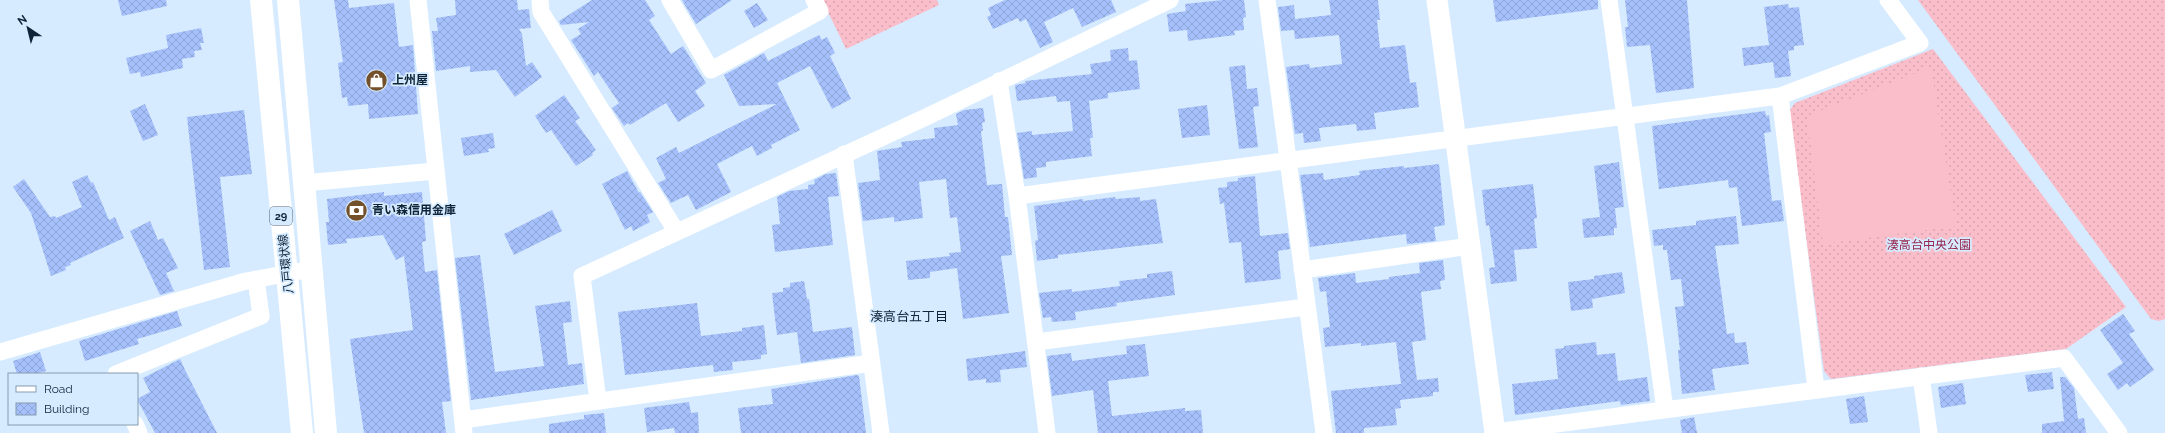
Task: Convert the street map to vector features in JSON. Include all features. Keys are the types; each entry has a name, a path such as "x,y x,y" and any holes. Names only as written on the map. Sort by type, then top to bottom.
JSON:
{"main road":[{"name":"八戸環状線","path":"261,0 276,174 288,272 302,433"},
{"name":"八戸環状線","path":"288,0 326,433"}],"street":[{"path":"418,0 435,171 464,427 598,401 872,363"},
{"path":"540,0 542,12 676,231"},
{"path":"670,0 711,70 820,12 814,0"},
{"path":"598,401 582,276 1170,0"},
{"path":"1267,0 1306,307 1324,433"},
{"path":"1437,0 1495,433 1816,389 2064,358 2119,433"},
{"path":"1609,0 1665,410"},
{"path":"1017,196 1780,96 1920,43 1888,0"},
{"path":"999,81 1017,196 1047,433"},
{"path":"1780,96 1816,389"},
{"path":"844,154 881,433"},
{"path":"304,183 435,171"},
{"path":"1302,270 1470,246"},
{"path":"0,352 61,335 109,319 256,279 288,272 312,270"},
{"path":"118,373 261,316 256,279"},
{"path":"1036,342 1306,307"},
{"path":"1921,376 1929,433"}],"green space":[{"path":"822,0 937,0 939,5 846,49"},
{"path":"1918,0 2165,0 2165,319 2159,321 2151,319"},
{"name":"湊高台中央公園","path":"1933,49 2126,307 2066,349 1831,379 1824,371 1789,111 1795,103"},
{"path":"1931,67 1956,226 1823,244 1807,116"}],"building":[{"path":"118,0 166,0 167,6 122,16"},
{"name":"上州屋","path":"334,0 348,0 349,8 394,3 399,47 413,45 418,114 369,119 368,104 348,106 347,97 342,98 338,63 343,62"},
{"path":"455,0 517,0 518,10 529,9 531,28 519,29 522,34 526,66 532,62 542,77 515,97 496,70 470,72 470,66 436,71 432,31 438,31 436,18 456,15"},
{"path":"592,0 645,0 655,16 649,20 671,54 683,46 706,83 695,91 705,106 678,122 666,103 630,125 628,123 624,126 612,108 619,103 598,72 594,76 571,40 581,34 578,29 589,22 561,25 559,21"},
{"path":"682,0 732,0 696,24"},
{"path":"1005,0 1111,0 1116,12 1082,27 1073,8 1044,22 1053,42 1040,48 1026,19 1020,22 1018,18 993,29 987,17 991,15 988,8"},
{"path":"1223,0 1244,0 1246,17 1243,18 1244,30 1234,31 1235,35 1188,41 1187,30 1169,32 1167,14 1186,11 1185,4"},
{"path":"1329,0 1378,0 1380,20 1377,20 1380,48 1405,45 1410,83 1416,82 1419,107 1374,113 1376,129 1357,131 1356,124 1319,128 1321,141 1304,143 1303,133 1295,134 1286,67 1309,64 1310,68 1342,64 1339,35 1295,39 1294,30 1281,31 1278,7 1294,5 1295,19 1331,15"},
{"path":"1493,0 1598,0 1598,9 1496,22"},
{"path":"1625,0 1687,0 1694,88 1656,93 1650,45 1627,47 1625,27 1628,27"},
{"path":"757,3 768,20 754,28 744,11"},
{"path":"1788,4 1789,8 1799,7 1804,45 1794,46 1794,50 1788,51 1791,76 1775,78 1773,62 1744,66 1742,48 1769,45 1764,7"},
{"path":"201,28 204,43 200,43 202,50 194,51 195,57 182,59 183,68 141,77 140,72 130,74 126,58 168,48 166,35"},
{"path":"819,35 822,40 827,37 835,53 830,56 851,99 832,109 810,66 777,83 800,130 771,145 772,148 757,156 752,146 717,164 731,192 696,210 688,195 671,203 658,183 666,179 656,158 676,147 679,153 777,104 739,106 724,75 764,53 768,61"},
{"path":"1128,48 1129,61 1137,60 1140,89 1108,93 1108,98 1089,101 1093,138 1090,138 1092,156 1046,162 1046,167 1036,168 1037,177 1024,179 1017,133 1032,131 1032,135 1073,131 1070,101 1057,102 1056,96 1017,101 1015,85 1026,83 1025,81 1092,74 1090,64 1111,61 1110,50"},
{"path":"1245,65 1247,89 1257,88 1259,106 1253,107 1258,147 1239,149 1229,67"},
{"path":"564,95 580,118 575,121 596,150 592,153 593,155 576,166 551,130 546,133 535,116"},
{"path":"145,104 158,135 143,141 130,111"},
{"path":"1207,105 1210,135 1182,138 1178,109"},
{"path":"983,108 985,122 982,123 983,131 981,131 987,185 1002,184 1005,217 1008,217 1012,255 1001,256 1009,313 963,319 957,268 930,272 930,278 908,280 906,261 950,256 949,253 961,252 957,217 950,218 946,179 919,182 923,218 894,222 894,217 863,221 858,183 880,180 877,151 902,147 901,142 935,138 934,128 958,125 956,114 964,110"},
{"path":"244,110 252,174 220,177 230,267 204,270 187,117"},
{"path":"1765,111 1766,116 1769,115 1771,132 1764,133 1772,201 1781,200 1784,221 1742,226 1737,187 1729,188 1728,180 1659,189 1652,126"},
{"path":"493,133 495,148 488,149 489,152 464,156 461,138"},
{"path":"1619,162 1624,207 1615,208 1617,228 1614,228 1614,235 1584,238 1582,219 1600,217 1594,166"},
{"path":"1439,164 1445,225 1434,227 1436,241 1407,244 1406,234 1310,247 1300,175 1323,173 1324,180 1360,175 1359,171"},
{"path":"627,171 639,193 640,192 653,212 647,215 650,222 633,231 631,226 625,230 602,184"},
{"path":"836,173 839,196 828,197 833,245 775,252 772,225 780,224 777,197 789,191 808,189 808,185 815,184 814,180 826,174"},
{"path":"87,175 91,183 93,182 109,220 115,217 124,238 70,263 71,265 65,267 66,270 51,276 31,213 13,187 24,179 50,217 55,216 56,218 82,207 72,182"},
{"path":"1255,176 1260,236 1288,233 1290,249 1278,251 1281,279 1245,283 1241,242 1229,243 1224,203 1220,204 1218,188 1227,187 1227,182 1238,181 1238,178"},
{"path":"1533,184 1537,218 1534,219 1537,248 1514,250 1517,281 1491,284 1489,268 1495,267 1489,225 1486,226 1482,190"},
{"path":"384,192 384,196 422,192 426,241 422,242 425,272 437,270 451,401 442,402 446,433 364,433 350,339 413,330 404,256 396,260 383,235 346,239 347,243 328,245 326,222 329,222 327,199"},
{"path":"1115,197 1116,199 1140,197 1140,201 1156,199 1163,243 1058,255 1058,258 1037,261 1035,241 1038,240 1034,206 1083,199 1083,201"},
{"path":"552,210 562,231 514,255 504,234"},
{"path":"1736,216 1739,244 1715,246 1727,334 1734,333 1735,343 1746,342 1749,364 1712,369 1715,390 1682,394 1678,350 1680,350 1675,307 1684,306 1681,279 1671,280 1667,250 1663,250 1663,245 1654,246 1652,230 1696,225 1696,221"},
{"path":"150,221 158,240 163,238 178,268 166,273 174,291 160,295 130,231"},
{"path":"480,255 495,372 544,366 535,306 570,301 572,322 563,323 568,365 582,363 584,384 471,400 455,258"},
{"path":"1443,260 1445,280 1440,281 1441,289 1421,292 1426,340 1412,342 1417,380 1438,378 1439,392 1433,392 1433,396 1400,400 1401,408 1395,409 1397,425 1364,428 1364,433 1336,433 1331,391 1401,384 1396,342 1361,346 1361,343 1325,347 1323,328 1330,327 1326,291 1320,292 1318,278 1355,273 1356,283 1389,279 1389,277 1420,273 1419,263"},
{"path":"1172,271 1175,295 1116,303 1117,306 1075,312 1076,320 1052,322 1051,317 1043,318 1039,293 1072,289 1072,292 1120,286 1119,281 1147,278 1147,274"},
{"path":"1622,272 1625,293 1592,299 1593,308 1571,311 1568,282 1594,279 1594,276"},
{"path":"804,281 807,299 809,299 813,332 852,327 855,355 801,363 797,332 777,335 772,293 783,292 783,288 790,287 790,283"},
{"path":"697,303 701,336 742,331 742,328 764,325 767,354 761,355 761,359 732,362 733,370 714,372 713,365 625,375 618,312"},
{"path":"177,311 182,326 137,339 139,344 85,361 79,341"},
{"path":"2123,314 2135,331 2129,334 2154,370 2130,387 2127,383 2118,390 2107,374 2123,363 2100,330"},
{"path":"1596,342 1597,355 1615,353 1618,381 1647,377 1650,401 1621,405 1620,401 1515,415 1512,384 1558,379 1555,349 1564,348 1564,346"},
{"path":"1145,344 1149,376 1108,381 1112,416 1185,408 1185,411 1201,410 1203,433 1098,433 1093,390 1052,396 1047,356 1071,353 1072,361 1127,354 1126,346"},
{"path":"1025,351 1027,367 1000,370 1001,382 986,383 986,379 968,381 966,359"},
{"path":"40,352 46,371 39,373 17,373 13,361"},
{"path":"180,359 217,433 155,433 138,401 138,398 150,392 143,378"},
{"path":"2052,372 2054,389 2028,392 2025,375"},
{"path":"857,375 859,376 866,433 741,433 738,408 773,404 771,389"},
{"path":"2060,377 2065,377 2074,388 2078,419 2084,418 2086,433 2042,433 2042,424 2064,421"},
{"path":"1963,383 1966,404 1941,408 1938,387"},
{"path":"1864,396 1868,422 1850,424 1846,399"},
{"path":"689,402 691,413 698,412 699,433 675,433 674,428 647,432 644,408"},
{"path":"604,413 606,433 549,433 549,424 584,419 584,415"},
{"path":"1694,417 1697,433 1682,433 1680,420"}],"place":[{"name":"上州屋","path":"377,80"},
{"name":"青い森信用金庫","path":"357,210"}],"district":[{"name":"湊高台五丁目","path":"909,316"}]}
